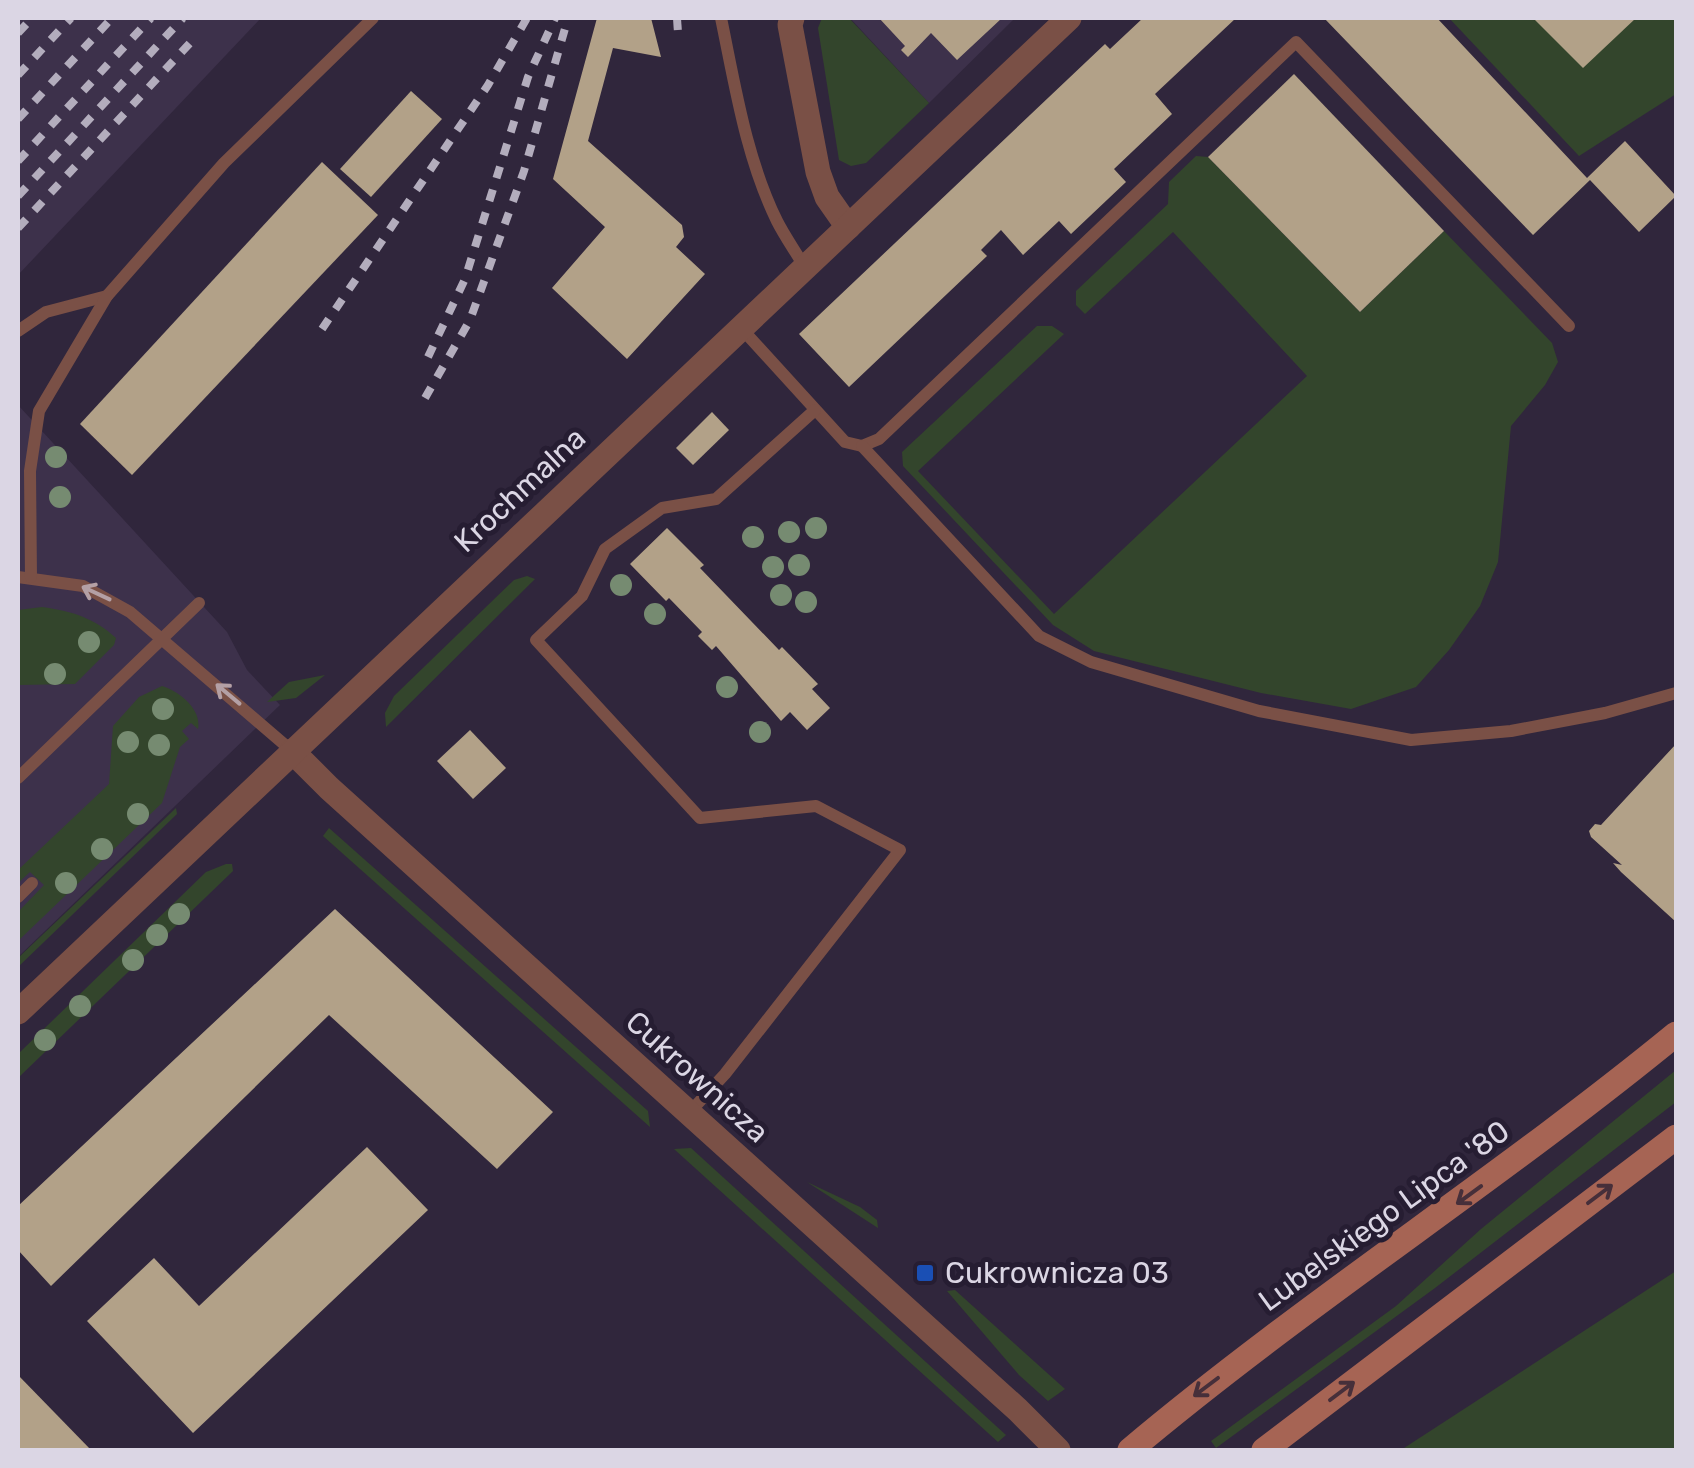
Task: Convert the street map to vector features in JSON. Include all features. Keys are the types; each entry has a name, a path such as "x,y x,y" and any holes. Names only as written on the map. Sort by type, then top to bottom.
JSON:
{"main road":[{"name":"Lubelskiego Lipca '80","path":"1130,1450 1200,1391 1547,1138 1676,1034"},
{"path":"1264,1450 1676,1137"}],"street":[{"path":"792,18 790,25 818,172 827,197 848,227"},
{"name":"Krochmalna","path":"18,1012 1069,18"},
{"name":"Cukrownicza","path":"292,751 1058,1450"}],"lane":[{"path":"292,751 130,612 83,586 24,577 30,471 40,412 106,296 224,162 373,18"},
{"path":"721,18 738,103 760,180 805,268"},
{"path":"862,446 879,439 1296,42 1570,326"},
{"path":"18,331 46,312 106,296"},
{"path":"742,329 845,442 862,446 1039,636 1092,662 1259,711 1411,740 1511,730 1605,713 1676,693"},
{"path":"689,1113 718,1083 900,850 816,806 700,818 536,640 582,596 606,548 662,508 716,499 816,410"},
{"path":"18,778 198,603"},
{"path":"18,897 32,883"}],"shaded area":[{"path":"18,18 261,18 18,275"},
{"path":"850,18 1015,18 929,103"},
{"path":"18,405 227,632 247,670 280,705 18,957"}],"green space":[{"path":"822,18 849,18 929,103 866,163 851,166 839,160 818,28"},
{"path":"1449,18 1676,18 1676,94 1579,156"},
{"path":"1196,156 1208,157 1360,312 1444,231 1552,343 1558,362 1545,385 1511,426 1498,562 1480,606 1416,687 1351,709 1261,693 1094,651 1053,625 903,466 902,452 1037,326 1052,326 1064,334 918,471 1054,614 1307,376 1173,232 1085,314 1076,305 1076,291 1168,204 1169,182"},
{"path":"527,576 535,579 386,727 385,713 394,696 514,580"},
{"path":"42,607 82,616 116,638 114,645 75,684 18,685 18,610"},
{"path":"325,675 296,698 267,702 289,682"},
{"path":"162,686 188,702 198,729 191,723 182,731 189,739 180,747 162,803 18,941 18,912 44,885 30,872 18,883 18,870 109,784 113,726 139,697"},
{"path":"176,808 177,814 18,967 18,958"},
{"path":"329,828 648,1111 650,1127 323,836"},
{"path":"232,864 233,871 18,1078 18,1054 206,872"},
{"path":"1676,1070 1676,1102 1435,1288 1216,1448 1211,1441 1396,1306 1481,1229"},
{"path":"691,1148 1006,1435 998,1442 674,1149"},
{"path":"807,1182 860,1207 877,1220 878,1228"},
{"path":"1676,1271 1676,1450 1401,1450"},
{"path":"955,1290 1065,1389 1048,1401 1019,1375 947,1291"}],"building":[{"path":"597,18 651,18 661,57 613,48 588,141 682,225 684,237 676,247 705,274 627,359 552,288 605,227 553,179"},
{"path":"879,18 1002,18 957,60 931,33 908,57 901,50 905,46"},
{"path":"1143,18 1236,18 1155,94 1172,114 1114,169 1126,182 1071,234 1059,221 1023,255 1001,230 981,250 987,256 849,387 799,334 1105,44 1110,49"},
{"path":"1324,18 1437,18 1587,178 1625,141 1676,196 1639,232 1590,180 1533,235"},
{"path":"1533,18 1636,18 1583,68"},
{"path":"1294,74 1444,231 1360,312 1208,157"},
{"path":"411,91 442,119 371,197 340,169"},
{"path":"322,162 378,215 132,475 80,424"},
{"path":"712,412 729,430 693,465 676,448"},
{"path":"667,528 779,650 782,647 818,684 812,689 830,708 807,730 790,712 781,721 716,646 712,650 698,636 702,632 630,564"},
{"path":"470,730 506,768 473,799 437,761"},
{"path":"1676,744 1676,922 1621,872 1613,863 1622,865 1589,831 1595,824 1601,825"},
{"path":"335,909 553,1112 497,1169 329,1015 51,1286 18,1250 18,1206"},
{"path":"367,1147 428,1210 193,1433 87,1321 154,1258 199,1306"},
{"path":"18,1375 91,1450 18,1450"}],"railway":[{"path":"18,33 32,18"},
{"path":"18,75 71,18"},
{"path":"18,119 112,18"},
{"path":"18,161 151,18"},
{"path":"18,196 183,18"},
{"path":"322,329 488,85 527,18"},
{"path":"428,357 465,279 528,77 555,18"},
{"path":"425,398 470,320 524,171 568,18"},
{"path":"677,18 678,33"},
{"path":"18,228 190,43"}],"place":[{"name":"Cukrownicza 03","path":"925,1273"}]}
